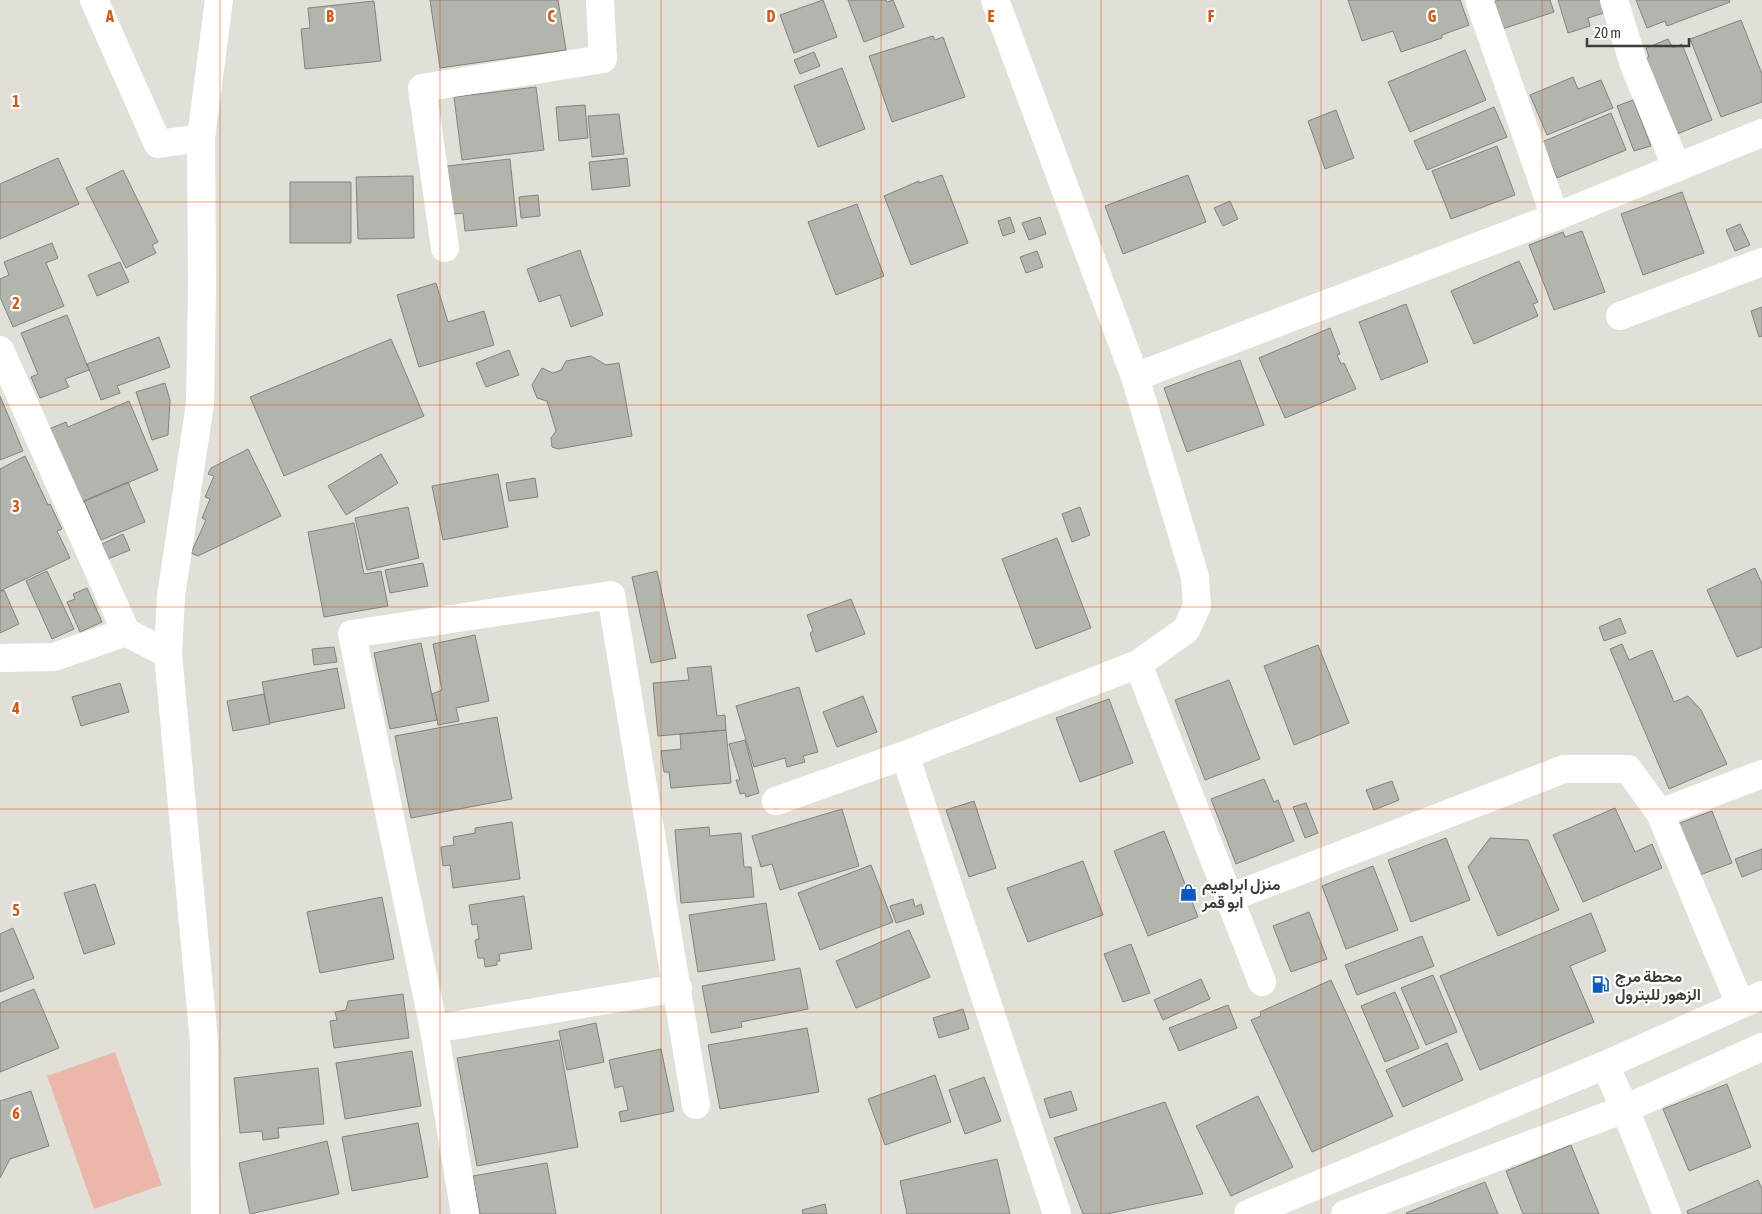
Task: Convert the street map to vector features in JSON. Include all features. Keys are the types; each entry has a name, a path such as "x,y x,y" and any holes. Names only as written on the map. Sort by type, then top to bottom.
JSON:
{"street":[{"path":"94,0 158,144 201,138"},
{"path":"205,1214 204,1042 168,654 170,596 200,404 202,287 201,138 219,0"},
{"path":"445,248 422,88 603,59 600,0"},
{"path":"776,801 905,754 1138,664 1186,630 1198,606 1195,577 1135,377 995,0"},
{"path":"1479,0 1555,218"},
{"path":"1614,0 1634,65 1676,168"},
{"path":"1135,377 1555,218 1762,133"},
{"path":"1620,316 1762,262"},
{"path":"0,350 126,632 168,654"},
{"path":"466,1214 434,1029 352,634 611,595 696,1105"},
{"path":"0,658 54,657 126,632"},
{"path":"1138,664 1262,982"},
{"path":"905,754 1057,1214"},
{"path":"1229,898 1564,769 1628,769 1660,813 1751,1000 1605,1065 1248,1214"},
{"path":"1660,813 1762,774"},
{"path":"434,1029 678,988"},
{"path":"1345,1214 1378,1208 1625,1109 1762,1047"},
{"path":"1605,1065 1625,1109 1667,1214"}],"shaded area":[{"path":"115,1052 162,1185 94,1209 47,1076"}],"building":[{"path":"430,0 558,0 566,50 440,68"},
{"path":"823,0 837,37 794,53 780,15"},
{"path":"848,0 886,0 887,2 893,0 904,27 864,42"},
{"path":"1348,0 1460,0 1469,25 1442,35 1442,38 1401,52 1393,31 1362,41"},
{"path":"1499,0 1550,0 1554,12 1496,31 1487,4"},
{"path":"1558,0 1607,0 1610,11 1588,18 1590,26 1568,33"},
{"path":"1636,0 1729,0 1730,2 1667,26 1665,21 1647,28"},
{"path":"374,1 381,61 305,69 301,29 310,28 308,8"},
{"path":"1741,20 1762,74 1762,102 1721,117 1690,39"},
{"path":"933,36 935,40 943,37 965,97 892,122 869,56"},
{"path":"1668,39 1673,48 1682,44 1712,120 1672,136 1641,61 1649,57 1646,48"},
{"path":"1465,50 1486,100 1410,132 1388,82"},
{"path":"814,52 820,66 800,74 794,60"},
{"path":"842,68 865,129 818,147 794,86"},
{"path":"1573,77 1578,89 1601,80 1613,108 1547,135 1530,95"},
{"path":"536,87 544,150 462,160 454,97"},
{"path":"1633,100 1651,146 1634,151 1617,106"},
{"path":"585,105 588,138 559,141 556,107"},
{"path":"1494,107 1507,137 1427,170 1414,141"},
{"path":"1336,110 1354,158 1325,169 1308,121"},
{"path":"1611,113 1626,150 1557,178 1542,142"},
{"path":"619,114 624,154 592,157 588,116"},
{"path":"1497,146 1515,195 1451,219 1432,171"},
{"path":"58,158 79,204 0,239 0,184"},
{"path":"627,158 630,186 592,190 589,162"},
{"path":"510,159 517,226 465,231 463,213 444,215 438,167"},
{"path":"123,170 158,242 152,245 156,253 126,268 86,188"},
{"path":"942,175 968,243 911,265 884,196 919,181 919,183"},
{"path":"1188,175 1206,222 1123,254 1105,206"},
{"path":"413,176 414,238 358,239 356,177"},
{"path":"290,182 351,182 351,243 290,243"},
{"path":"1682,192 1704,253 1643,275 1621,214"},
{"path":"538,195 540,216 521,218 519,197"},
{"path":"1230,201 1238,219 1223,226 1214,208"},
{"path":"857,204 884,276 836,295 808,222"},
{"path":"1010,217 1015,232 1003,236 998,221"},
{"path":"1040,217 1046,234 1029,240 1022,223"},
{"path":"1740,224 1750,245 1735,251 1726,230"},
{"path":"1582,231 1605,292 1554,310 1529,245 1563,232 1565,237"},
{"path":"52,243 58,258 46,263 64,306 13,327 0,297 0,279 9,275 4,262"},
{"path":"580,250 603,315 571,327 560,295 539,302 527,269"},
{"path":"1037,251 1043,267 1026,273 1020,257"},
{"path":"1519,261 1538,302 1533,304 1538,316 1474,344 1451,291"},
{"path":"120,262 129,282 97,296 88,275"},
{"path":"436,283 448,322 484,311 494,345 419,367 397,295"},
{"path":"1406,304 1428,362 1381,380 1359,322"},
{"path":"1762,307 1762,336 1759,337 1751,311"},
{"path":"67,315 89,370 65,379 69,387 40,398 31,377 38,374 21,333"},
{"path":"1330,328 1340,354 1337,355 1341,364 1344,363 1356,389 1285,418 1259,358"},
{"path":"159,337 170,367 117,386 120,393 101,400 87,364"},
{"path":"391,339 424,416 284,476 250,397"},
{"path":"509,350 519,375 486,387 476,363"},
{"path":"591,356 606,365 619,363 632,436 558,449 552,447 551,438 556,431 547,401 537,398 532,385 542,368 553,373 561,370 566,361"},
{"path":"1240,360 1264,425 1187,452 1164,388"},
{"path":"165,383 170,400 168,435 152,440 136,392"},
{"path":"0,396 23,451 0,460"},
{"path":"129,401 158,470 80,503 49,429 66,422 68,427"},
{"path":"248,449 281,516 198,556 191,553 206,520 202,518 210,499 205,497 214,476 208,474 211,468"},
{"path":"381,454 398,483 346,515 328,486"},
{"path":"25,456 48,505 50,504 62,529 57,531 70,558 0,591 0,469"},
{"path":"498,474 508,527 443,540 432,486"},
{"path":"535,478 538,497 509,501 506,483"},
{"path":"128,482 145,522 101,540 84,501"},
{"path":"408,507 419,558 367,570 355,518"},
{"path":"1080,507 1090,535 1072,542 1062,514"},
{"path":"354,523 364,574 381,571 388,606 324,617 308,532"},
{"path":"123,534 130,550 108,559 102,544"},
{"path":"1057,538 1091,628 1036,649 1002,559"},
{"path":"423,563 428,586 390,593 385,570"},
{"path":"1755,568 1762,584 1762,647 1737,657 1707,590"},
{"path":"47,571 74,629 52,639 26,581"},
{"path":"657,571 676,658 651,663 632,577"},
{"path":"87,588 102,622 80,632 67,602 75,599 73,594"},
{"path":"4,590 19,624 0,633 0,592"},
{"path":"851,599 865,634 816,652 810,633 813,631 807,615"},
{"path":"1620,618 1626,633 1604,641 1599,627"},
{"path":"475,635 489,701 456,708 459,721 438,725 432,694 442,690 433,644"},
{"path":"421,643 437,720 390,729 374,653"},
{"path":"1622,644 1629,660 1652,650 1674,702 1688,696 1701,710 1727,764 1669,789 1610,649"},
{"path":"1318,645 1349,723 1294,745 1264,666"},
{"path":"334,647 337,662 314,665 312,649"},
{"path":"711,666 717,716 725,715 726,730 658,736 653,683 689,680 687,668"},
{"path":"337,668 345,708 270,723 262,682"},
{"path":"1229,680 1260,759 1205,780 1175,700"},
{"path":"120,683 129,712 81,726 72,697"},
{"path":"799,687 818,752 803,756 805,762 787,767 785,758 754,767 736,706"},
{"path":"264,694 270,724 233,731 227,701"},
{"path":"863,696 877,732 837,747 823,712"},
{"path":"1109,699 1133,763 1080,782 1056,718"},
{"path":"497,717 512,799 411,818 395,736"},
{"path":"726,730 731,783 671,788 669,772 664,772 661,751 681,749 680,734"},
{"path":"745,740 759,793 746,797 745,793 740,794 736,780 740,780 729,744"},
{"path":"1264,779 1274,802 1278,800 1294,841 1236,864 1211,799"},
{"path":"1392,781 1399,800 1374,810 1366,790"},
{"path":"974,801 996,868 969,877 946,810"},
{"path":"1306,803 1318,833 1305,838 1293,807"},
{"path":"1615,808 1635,852 1652,844 1662,868 1583,902 1553,835"},
{"path":"842,809 859,866 780,890 772,864 761,867 752,836"},
{"path":"1712,811 1732,863 1697,876 1677,824"},
{"path":"512,822 520,879 453,888 450,865 443,866 441,847 454,845 453,837 475,833 475,828"},
{"path":"709,827 710,836 741,833 744,867 751,867 754,897 681,903 675,830"},
{"path":"1164,831 1198,917 1148,936 1114,851"},
{"path":"1446,838 1470,900 1411,922 1388,860"},
{"path":"1490,838 1528,840 1559,910 1498,936 1468,867"},
{"path":"1762,849 1762,869 1742,877 1735,859"},
{"path":"1083,861 1103,915 1028,942 1007,888"},
{"path":"871,865 893,922 820,950 798,893"},
{"path":"1373,866 1398,930 1346,949 1322,886"},
{"path":"95,884 115,944 84,954 64,893"},
{"path":"524,896 532,949 499,954 500,961 497,961 497,965 485,967 484,958 478,958 475,940 479,939 477,924 472,925 469,905"},
{"path":"382,897 394,959 320,973 307,912"},
{"path":"913,899 915,907 921,904 924,914 896,923 890,906"},
{"path":"766,903 775,960 698,972 689,915"},
{"path":"1309,912 1327,959 1291,972 1273,926"},
{"path":"1591,913 1606,951 1570,966 1594,1022 1480,1070 1440,976"},
{"path":"13,928 34,978 0,992 0,934"},
{"path":"909,930 930,977 856,1008 836,961"},
{"path":"1422,936 1434,966 1357,995 1345,965"},
{"path":"1131,944 1150,993 1123,1002 1104,954"},
{"path":"800,968 808,1009 741,1022 742,1027 711,1033 702,986"},
{"path":"1433,975 1457,1032 1426,1045 1401,988"},
{"path":"1201,979 1210,999 1163,1020 1154,1000"},
{"path":"1331,980 1393,1116 1312,1152 1251,1020 1261,1016 1260,1012"},
{"path":"34,989 59,1048 0,1072 0,1003"},
{"path":"1395,992 1419,1048 1385,1062 1361,1006"},
{"path":"403,994 409,1038 334,1048 330,1021 337,1020 335,1012 346,1010 348,1001"},
{"path":"1228,1005 1237,1028 1179,1051 1169,1028"},
{"path":"963,1009 969,1029 939,1038 933,1018"},
{"path":"596,1023 604,1062 567,1070 559,1031"},
{"path":"807,1028 819,1092 720,1109 708,1045"},
{"path":"559,1040 578,1147 477,1166 457,1058"},
{"path":"1447,1043 1463,1080 1403,1107 1386,1070"},
{"path":"661,1049 674,1111 621,1122 619,1112 628,1110 623,1086 615,1088 609,1060"},
{"path":"412,1051 421,1106 345,1119 336,1063"},
{"path":"318,1068 324,1124 278,1128 279,1138 263,1140 262,1131 240,1133 234,1078"},
{"path":"935,1075 951,1122 885,1145 868,1099"},
{"path":"984,1077 1001,1121 965,1134 949,1090"},
{"path":"1727,1084 1751,1147 1689,1171 1663,1109"},
{"path":"31,1091 49,1146 10,1159 0,1178 0,1101"},
{"path":"1071,1091 1077,1110 1050,1118 1044,1099"},
{"path":"1258,1096 1293,1167 1231,1196 1196,1126"},
{"path":"1165,1102 1203,1194 1107,1214 1083,1214 1054,1138"},
{"path":"418,1123 428,1177 352,1191 342,1137"},
{"path":"327,1141 339,1194 250,1214 239,1163"},
{"path":"1571,1145 1599,1214 1523,1214 1506,1171"},
{"path":"997,1159 1010,1214 907,1214 900,1181"},
{"path":"547,1163 556,1214 480,1214 473,1176"},
{"path":"1758,1180 1762,1189 1762,1214 1688,1214 1687,1211"},
{"path":"1485,1182 1498,1214 1406,1213"},
{"path":"825,1204 827,1214 803,1214 802,1210"}],"place":[{"name":"منزل ابراهيم ابو قمر","path":"1188,893"},
{"name":"محطة مرج الزهور للبترول","path":"1601,985"}]}
